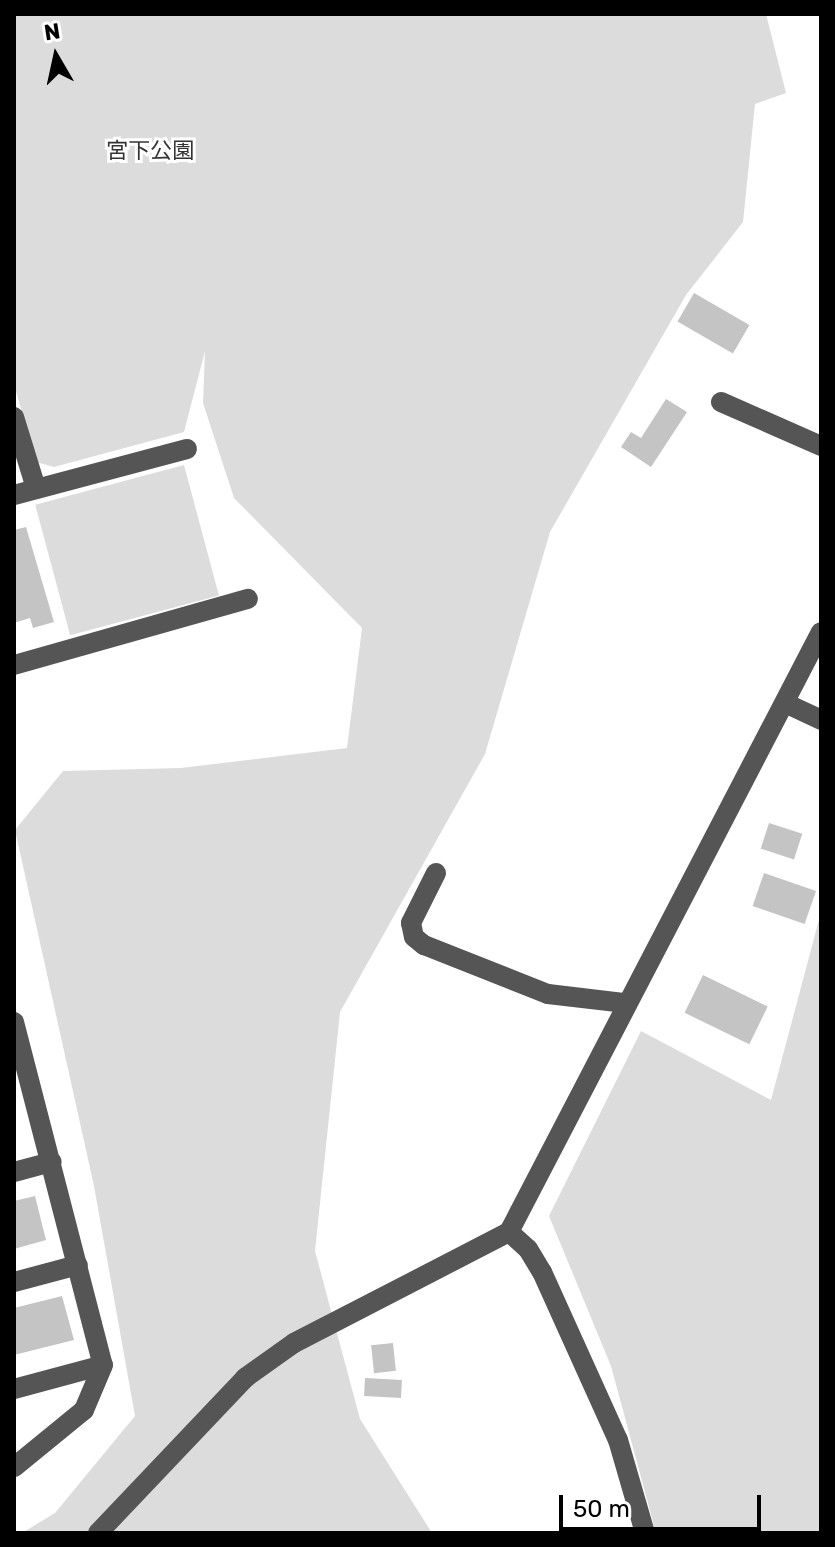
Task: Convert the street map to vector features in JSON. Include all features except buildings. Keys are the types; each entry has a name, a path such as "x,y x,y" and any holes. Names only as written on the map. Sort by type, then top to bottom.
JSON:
{"street":[{"path":"721,402 821,446"},
{"path":"14,417 36,488"},
{"path":"14,495 187,449"},
{"path":"14,665 248,599"},
{"path":"98,1533 245,1378 294,1343 509,1232 625,1003 821,632"},
{"path":"785,703 821,720"},
{"path":"436,873 411,923 414,937 424,945 548,994 625,1003"},
{"path":"14,1022 103,1365 84,1410 14,1467"},
{"path":"14,1172 52,1162"},
{"path":"509,1232 542,1272 612,1426 645,1533"},
{"path":"14,1282 78,1265"},
{"path":"14,1389 103,1365"}],"green space":[{"name":"宮下公園","path":"14,14 766,14 786,93 755,104 743,222 686,295 550,532 485,754 340,1012 315,1251 360,1419 432,1533 22,1533 55,1513 135,1416 94,1186 15,830 63,771 181,768 347,748 362,628 234,498 203,403 205,351 184,432 54,467 36,462 14,384"},
{"path":"184,465 219,595 70,635 35,505"},
{"path":"821,912 821,1533 656,1533 611,1366 549,1216 641,1031 771,1100"}]}
